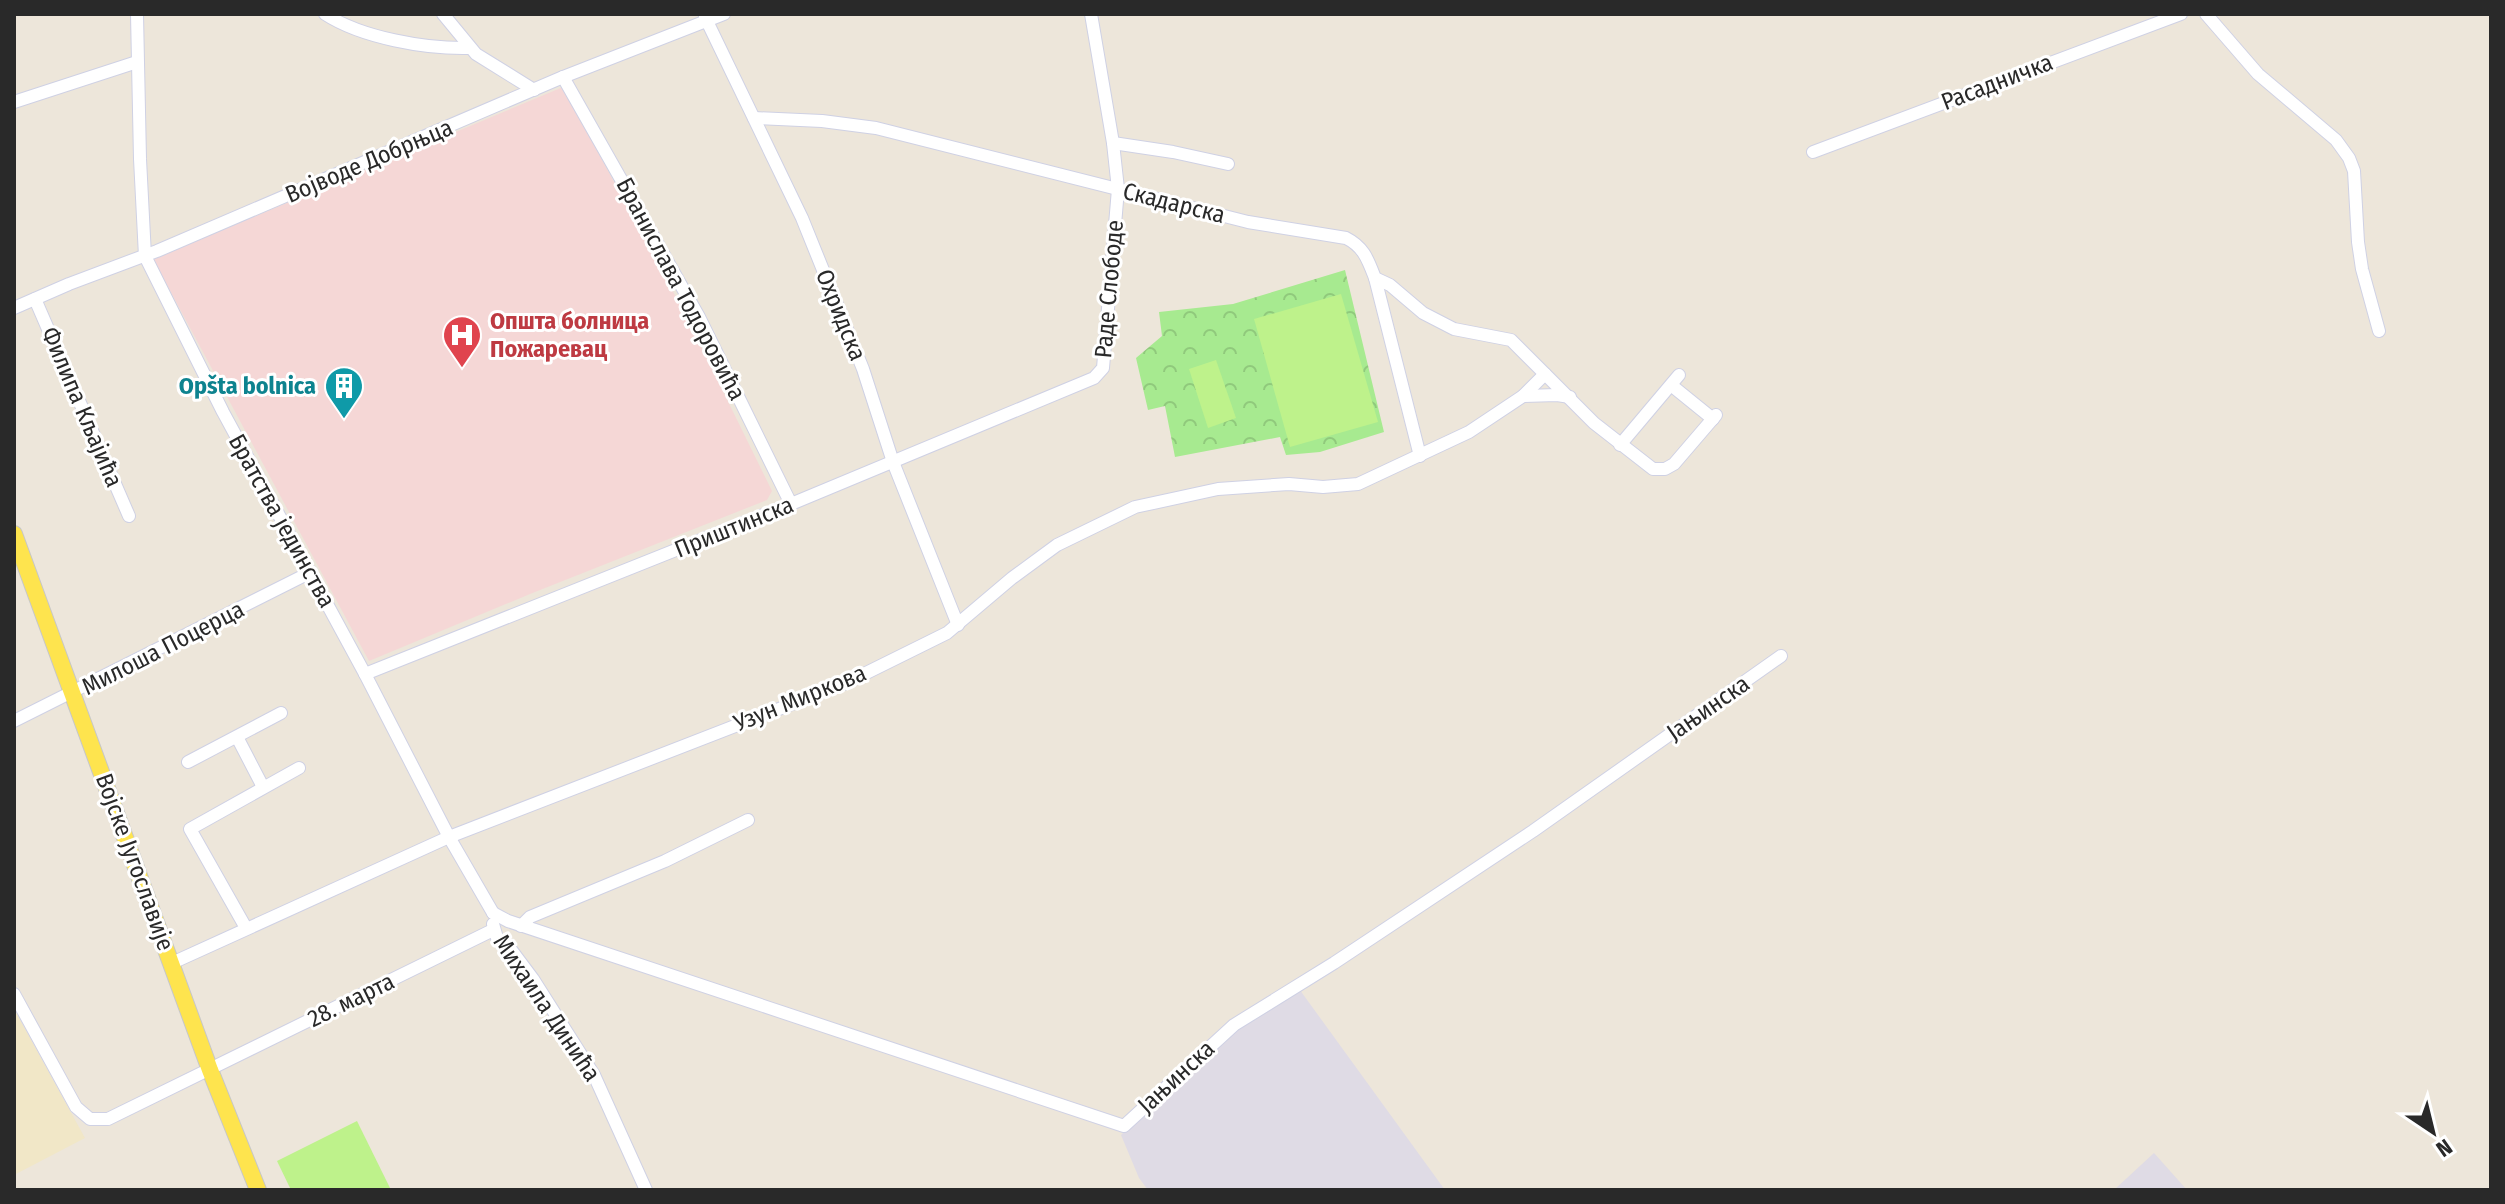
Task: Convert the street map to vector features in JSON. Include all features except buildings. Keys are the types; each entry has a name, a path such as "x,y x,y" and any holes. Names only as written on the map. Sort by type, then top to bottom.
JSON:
{"main road":[{"name":"Војске Југославије","path":"14,534 210,1070 258,1190"}],"street":[{"name":"Братства јединства","path":"137,14 145,256 177,324 449,837 493,913"},
{"path":"325,14 369,34 447,49 469,48"},
{"path":"443,14 469,48 482,59 534,90"},
{"name":"Војводе Добрњца","path":"14,308 145,256 705,18 724,14"},
{"name":"Раде Слободе","path":"1091,14 1118,189 1103,368 1100,373"},
{"name":"Расадничка","path":"1813,152 2181,14"},
{"path":"2206,14 2258,74 2336,140 2349,158 2354,171 2362,269 2379,331"},
{"name":"Охридска","path":"705,18 807,230 863,369 893,462 958,625"},
{"path":"14,102 137,62"},
{"name":"Бранислава Тодоровића","path":"563,77 699,317 791,504"},
{"name":"Скадарска","path":"754,118 822,121 876,128 1248,222 1346,238 1366,254 1375,278 1390,285 1423,313 1454,329 1511,340 1620,445 1653,469 1665,469 1674,464 1714,417 1675,380 1620,445"},
{"path":"1113,143 1228,164"},
{"path":"1375,278 1420,456"},
{"name":"Филипа Кљајића","path":"35,299 129,516"},
{"name":"Приштинска","path":"365,674 791,504 1100,373"},
{"name":"Узун Миркова","path":"172,963 449,837 846,683 958,625 1012,578 1057,545 1135,507 1218,489 1358,484 1469,432 1523,396 1545,374"},
{"path":"1523,396 1570,397"},
{"name":"Милоша Поцерца","path":"14,721 311,572"},
{"name":"Јањинска","path":"493,913 521,926 1124,1126 1234,1025 1592,791 1781,656"},
{"path":"188,762 281,713"},
{"path":"237,737 263,787"},
{"path":"246,928 190,829 299,768"},
{"path":"521,926 530,917 665,861 748,820"},
{"name":"Михаила Динића","path":"493,913 493,930 533,979 594,1075 646,1190"},
{"name":"28. марта","path":"14,994 76,1107 90,1119 108,1119 493,930"}],"shaded area":[{"name":"Општа болница Пожаревац","path":"563,87 685,314 772,491 767,500 369,661 153,259"},
{"path":"1297,986 1445,1190 1148,1190 1139,1178 1121,1135 1180,1076 1240,1025"},
{"path":"14,1009 85,1138 14,1175"},
{"path":"2154,1153 2187,1190 2114,1190"}],"green space":[{"path":"1345,270 1384,432 1320,452 1286,455 1280,437 1175,457 1165,406 1148,410 1136,358 1162,336 1159,312 1233,304"},
{"path":"1341,294 1378,422 1290,447 1254,319"},
{"path":"1216,360 1236,418 1208,428 1189,369"},
{"path":"357,1121 391,1190 291,1190 277,1161"}],"place":[{"name":"Општа болница Пожаревац","path":"462,369"},
{"name":"Opšta bolnica","path":"344,420"}]}
